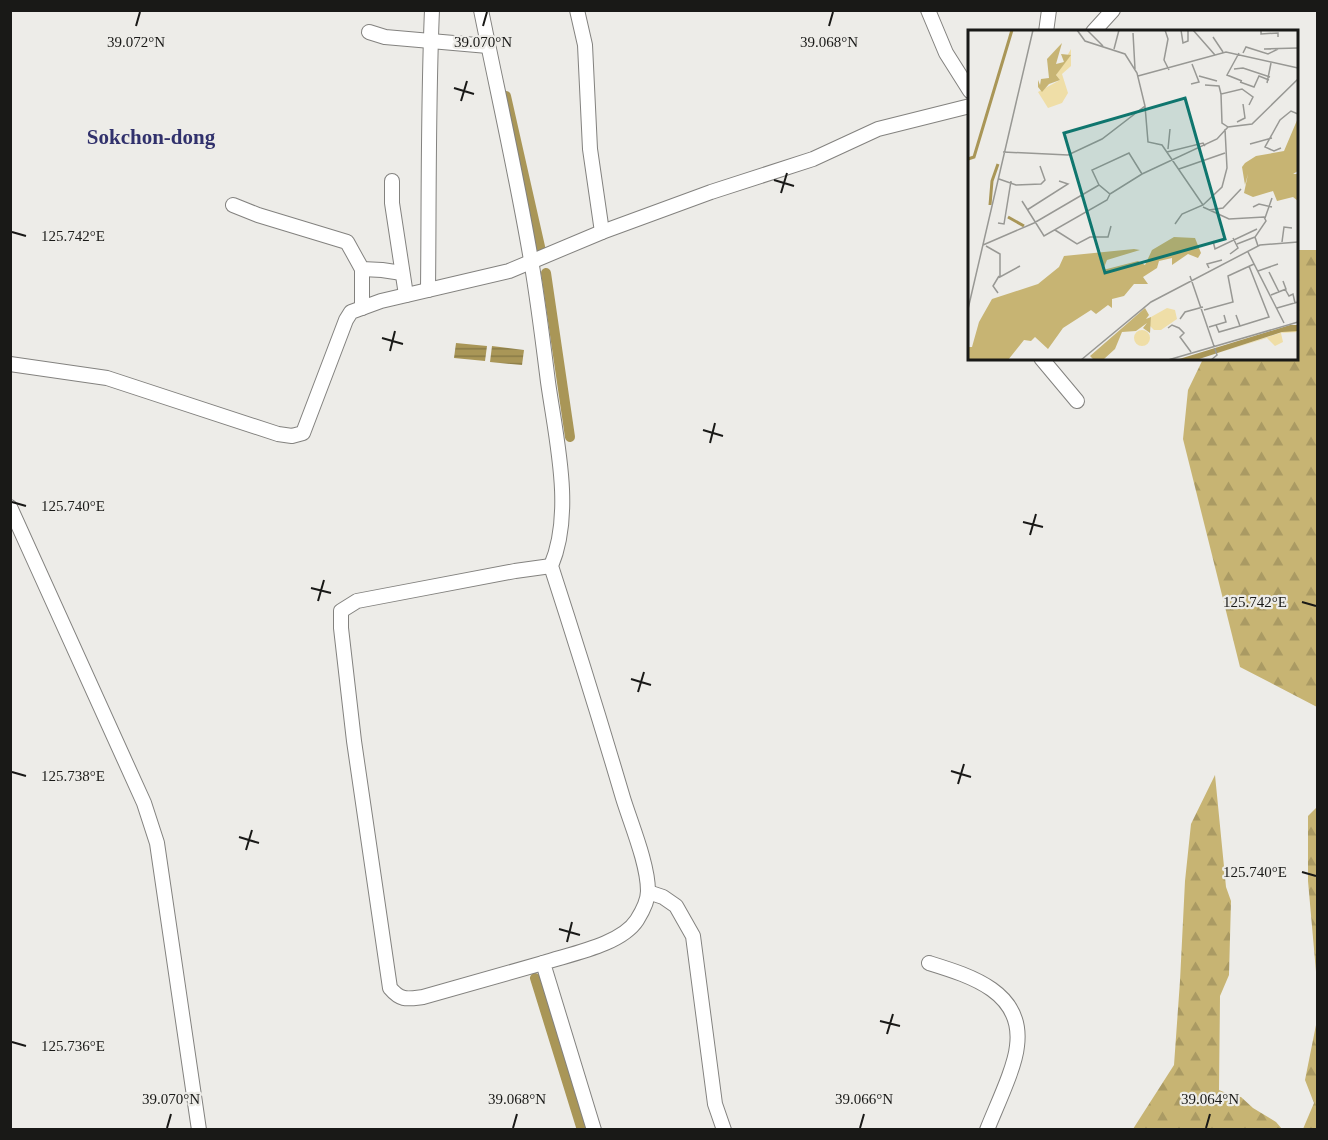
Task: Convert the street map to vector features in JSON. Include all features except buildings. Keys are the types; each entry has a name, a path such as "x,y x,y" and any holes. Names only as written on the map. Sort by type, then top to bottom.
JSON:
{"street":[{"path":"428,290 430,182 428,113 432,10"},
{"path":"481,10 532,262 562,491 562,525 557,552 551,566 644,866 648,892 637,920 631,928 615,939 423,998 405,999 397,996 390,988 354,741 341,611 357,602 551,566"},
{"path":"577,10 585,45 590,149 602,232"},
{"path":"928,10 946,53 968,89"},
{"path":"1046,30 1049,10"},
{"path":"1095,30 1113,10"},
{"path":"369,32 385,37 488,46"},
{"path":"10,364 107,378 278,434 292,436 303,433 351,312 381,301 509,271 602,232 711,192 813,159 878,129 968,106"},
{"path":"392,181 392,203 406,295"},
{"path":"234,205 258,215 347,242 362,269 362,308"},
{"path":"362,269 402,273"},
{"path":"1043,360 1077,401"},
{"path":"10,507 153,825 199,1130"},
{"path":"648,892 663,897 676,906 693,936 715,1104 724,1130"},
{"path":"543,963 594,1130"},
{"path":"929,963 983,983 1005,1000 1016,1018 1017,1049 987,1130"}],"green space":[{"path":"1298,250 1318,250 1317,707 1240,667 1183,439 1188,390 1203,360 1298,360"},
{"path":"1215,775 1226,887 1231,901 1229,975 1220,996 1219,1090 1241,1097 1253,1108 1276,1122 1282,1129 1133,1129 1174,1065 1185,881 1191,824"},
{"path":"1317,807 1317,983 1308,881 1308,816"},
{"path":"1317,1020 1317,1129 1303,1129 1314,1103 1305,1080"}],"shaded area":[{"path":"456,343 487,346 485,361 454,358"},
{"path":"492,346 524,350 522,365 490,362"}],"waterway":[{"path":"506,96 541,251"},
{"path":"546,273 570,437"},
{"path":"535,978 582,1130"}],"district":[{"name":"Sokchon-dong","path":"151,137"}]}
